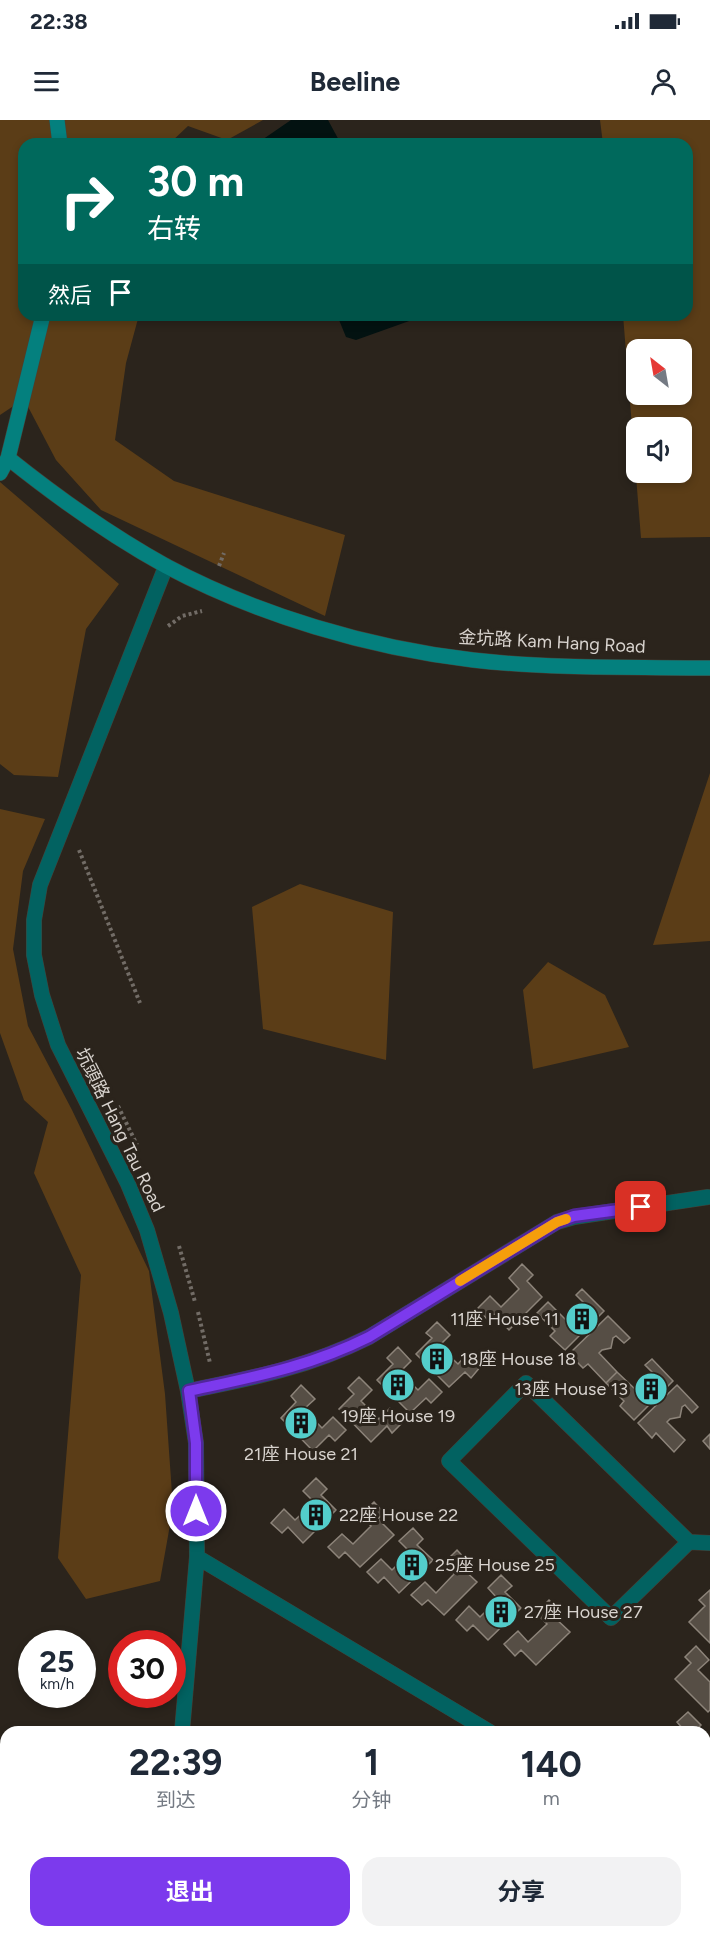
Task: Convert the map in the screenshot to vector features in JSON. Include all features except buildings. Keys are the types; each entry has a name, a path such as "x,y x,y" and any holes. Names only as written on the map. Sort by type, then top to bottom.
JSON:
{"street":[{"path":"57,120 59,138"},
{"path":"0,473 8,458 42,321"},
{"name":"金坑路 Kam Hang Road","path":"8,458 45,488 97,524 166,566 213,588 297,621 384,645 473,660 563,665 710,668"},
{"name":"坑頭路 Hang Tau Road","path":"166,566 40,885 34,920 34,955 42,995 58,1045 128,1184 147,1230 171,1313 189,1391 196,1443 197,1557 183,1726"},
{"path":"189,1391 291,1369 339,1352 369,1337 557,1222 574,1216 708,1197"},
{"path":"689,1542 611,1618 449,1461 526,1383 689,1542 710,1543"},
{"path":"197,1557 480,1726"}],"path":[{"path":"165,631 170,623 182,616 206,610 224,553"},
{"path":"74,854 77,846 140,1003"},
{"path":"115,1101 140,1149"},
{"path":"177,1243 186,1265 208,1354 213,1386"}],"shaded area":[{"path":"0,120 263,120 231,138 221,138 188,126 175,138 18,138 18,321 137,321 126,363 115,440 174,481 345,535 325,616 101,510 56,460 24,399 0,415"},
{"path":"291,120 328,120 338,138 265,138"},
{"path":"600,120 710,120 710,537 641,538 637,483 692,483 692,417 631,417 630,405 692,405 692,339 626,339 626,352 623,321 693,321 693,138 602,138"},
{"path":"339,321 409,321 356,340 346,337"},
{"path":"0,482 119,584 86,629 58,777 14,775 0,764"},
{"path":"710,773 710,941 653,945"},
{"path":"0,809 45,819 23,871 13,949 28,1026 72,1110 149,1271 165,1394 173,1508 160,1581 86,1599 58,1558 81,1275 34,1173 48,1122 24,1100 0,1033"},
{"path":"300,884 393,912 386,1060 263,1029 252,907"},
{"path":"548,962 605,995 629,1047 533,1069 523,990"}],"slow traffic":[{"path":"460,1281 557,1222 566,1219"}],"place":[{"name":"11座 House 11","path":"582,1319"},
{"name":"18座 House 18","path":"437,1359"},
{"name":"19座 House 19","path":"398,1385"},
{"name":"13座 House 13","path":"651,1389"},
{"name":"21座 House 21","path":"301,1423"},
{"name":"22座 House 22","path":"316,1515"},
{"name":"25座 House 25","path":"412,1565"},
{"name":"27座 House 27","path":"501,1612"}],"route":[{"path":"196,1511 196,1443 189,1391 291,1369 339,1352 369,1337 557,1222 574,1216 641,1207"}]}
